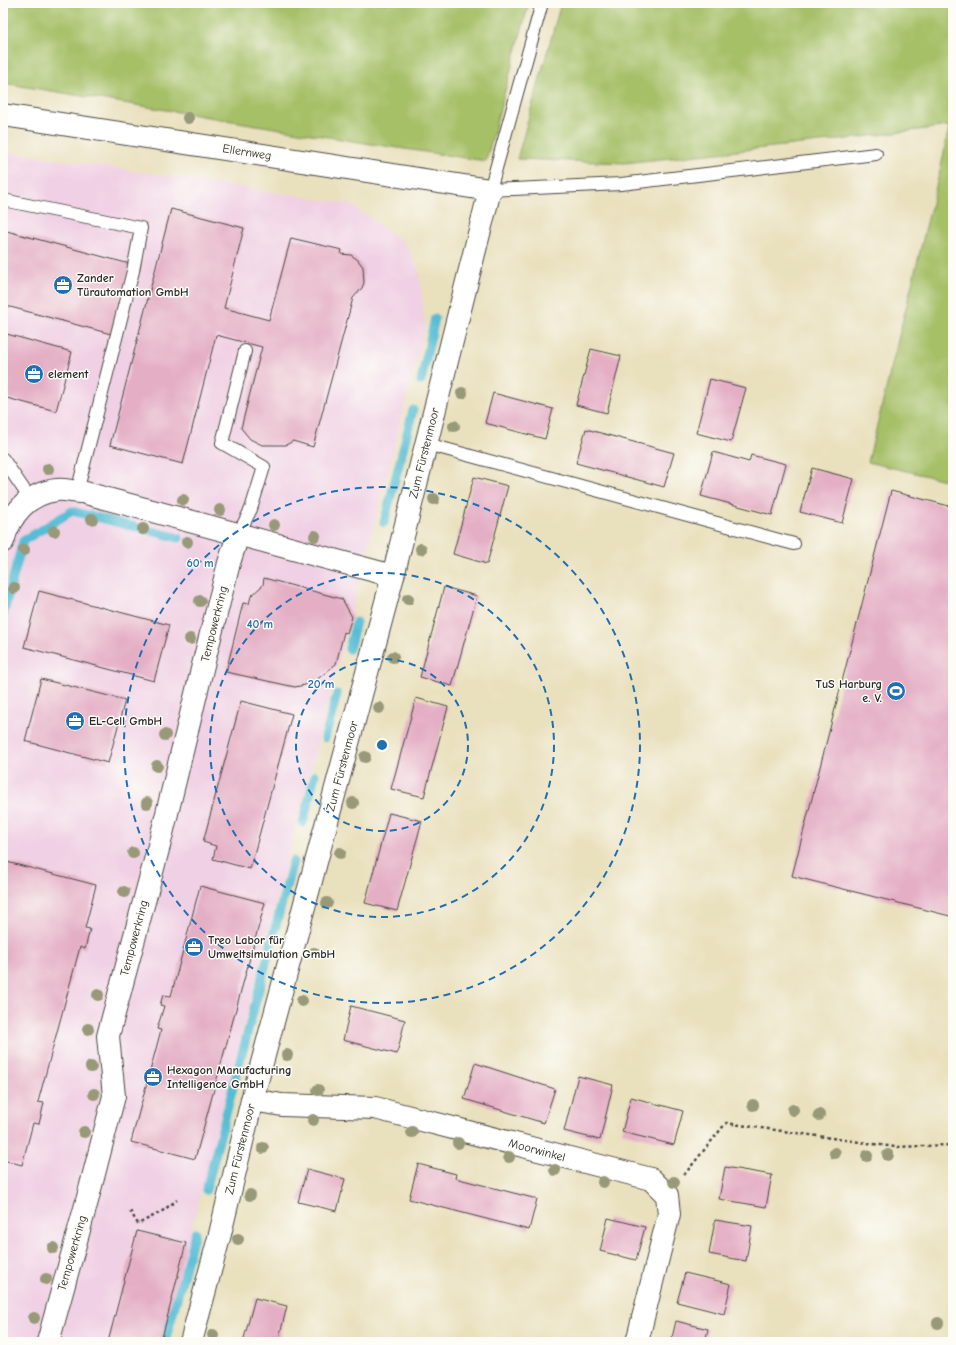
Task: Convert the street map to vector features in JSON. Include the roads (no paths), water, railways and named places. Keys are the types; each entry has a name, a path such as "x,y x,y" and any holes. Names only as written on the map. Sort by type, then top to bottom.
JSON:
{"street":[{"name":"Ellernweg","path":"3,115 490,190"},
{"name":"Zum Fürstenmoor","path":"191,1342 220,1234 252,1100 393,576 490,190"},
{"path":"3,541 5,532 13,515 31,500 46,492 57,490 77,492 393,576"},
{"name":"Tempowerkring","path":"48,1342 114,1096 108,1036 160,842 229,563 238,535"},
{"name":"Moorwinkel","path":"252,1100 282,1105 375,1108 650,1179 667,1195 669,1214 637,1342"}],"lane":[{"path":"542,3 490,190 622,184 876,154"},
{"path":"3,200 141,228 133,271 77,492"},
{"path":"238,535 251,509 264,467 222,443 245,351"},
{"path":"427,444 794,544"},
{"path":"3,459 31,500"}],"waterway":[{"path":"421,381 435,318"},
{"path":"384,523 413,410"},
{"path":"3,615 23,541 72,511 179,538"},
{"path":"349,649 356,622"},
{"path":"325,738 337,694"},
{"path":"303,823 315,775"},
{"path":"206,1190 293,861"},
{"path":"165,1342 195,1233"}],"place":[{"name":"Zander Türautomation GmbH","path":"63,285"},
{"name":"element","path":"34,374"},
{"name":"TuS Harburg e. V.","path":"896,691"},
{"name":"EL-Cell GmbH","path":"75,721"},
{"name":"Treo Labor für Umweltsimulation GmbH","path":"194,947"},
{"name":"Hexagon Manufacturing Intelligence GmbH","path":"153,1077"}]}
